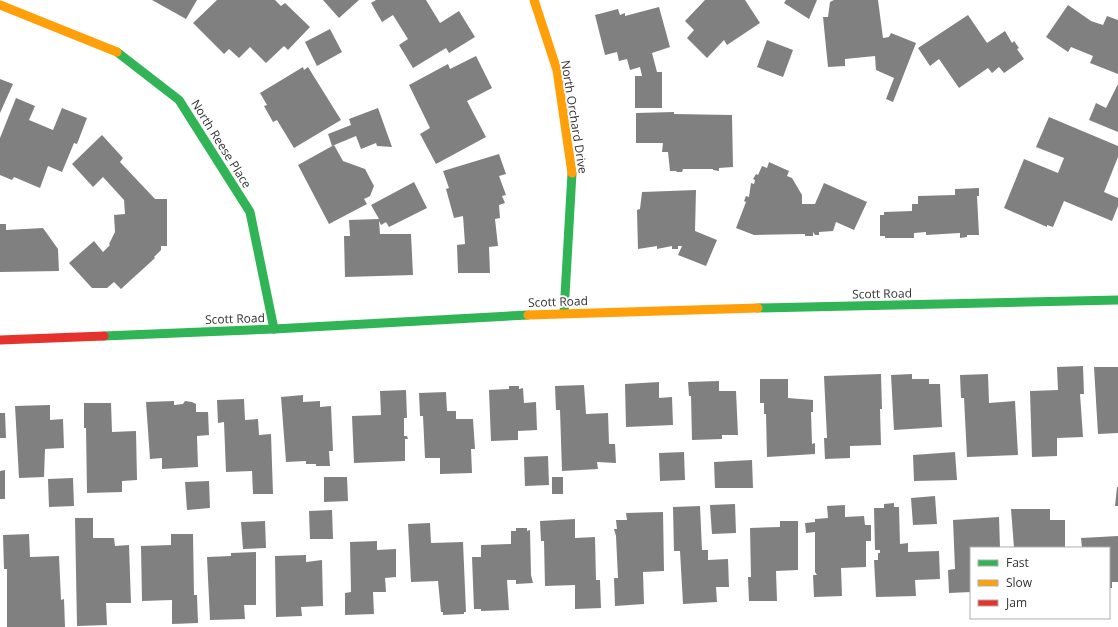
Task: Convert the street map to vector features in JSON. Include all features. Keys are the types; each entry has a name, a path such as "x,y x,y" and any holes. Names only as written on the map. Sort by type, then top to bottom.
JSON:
{"street":[{"name":"North Orchard Drive","path":"534,0 556,70 572,172 564,313"},
{"name":"North Reese Place","path":"0,5 116,51 179,100 250,212 274,329"},
{"name":"Scott Road","path":"0,340 274,329 564,313 1118,300"}],"building":[{"path":"152,0 197,0 186,19"},
{"path":"217,0 275,0 281,6 285,3 310,27 288,50 284,46 266,63 250,47 239,58 229,49 224,54 193,23"},
{"path":"323,0 359,0 339,18"},
{"path":"376,0 426,0 440,23 459,11 475,37 449,53 446,48 413,68 399,45 408,39 393,15 382,22 371,3"},
{"path":"705,0 745,0 760,23 727,45 724,40 707,58 687,38 694,30 685,21"},
{"path":"786,0 817,0 809,19 784,3"},
{"path":"834,0 878,0 883,38 889,37 891,33 916,43 893,102 886,99 894,78 876,70 875,56 845,59 845,66 828,67 823,17 828,17 830,2"},
{"path":"1068,5 1091,21 1103,25 1107,16 1118,20 1118,74 1090,63 1093,56 1071,47 1068,52 1046,37"},
{"path":"659,7 670,47 652,53 657,72 662,72 662,108 635,108 635,76 642,76 640,67 630,70 627,59 619,61 617,52 605,55 595,15 618,9 620,15 625,13 625,16"},
{"path":"968,15 987,43 1005,31 1012,43 1014,41 1019,48 1017,49 1024,59 1004,73 999,67 992,73 988,68 959,88 939,59 930,66 918,48"},
{"path":"330,29 342,52 317,66 305,42"},
{"path":"767,40 793,50 783,77 757,67"},
{"path":"476,56 492,88 467,101 486,137 436,164 420,134 430,128 409,85 448,64 450,69"},
{"path":"303,67 304,70 308,67 341,120 294,148 277,120 273,122 264,106 267,105 260,93"},
{"path":"0,79 13,84 0,113"},
{"path":"1118,84 1118,132 1089,120 1096,103 1106,108"},
{"path":"16,98 35,106 29,120 53,130 62,108 87,118 77,144 74,143 62,172 48,166 40,188 14,177 12,180 0,175 0,138"},
{"path":"378,108 392,147 377,146 376,143 361,149 356,136 332,146 328,134 351,125 349,119"},
{"path":"674,112 674,114 732,115 733,167 719,168 719,171 713,169 683,169 682,172 670,171 668,152 662,152 663,143 636,143 636,113"},
{"path":"1049,117 1118,146 1118,157 1104,192 1118,198 1118,206 1112,221 1064,201 1053,227 1047,225 1047,227 1004,208 1024,159 1058,173 1064,158 1036,147"},
{"path":"102,135 123,158 120,162 155,199 167,199 167,246 161,246 161,250 154,257 155,258 121,289 114,282 107,288 92,288 69,263 94,241 103,252 110,245 109,244 115,232 114,215 125,214 124,200 103,177 93,187 72,164"},
{"path":"334,145 343,161 365,169 374,186 370,196 364,199 367,204 329,224 298,165"},
{"path":"499,154 506,174 499,176 506,195 502,196 505,203 499,205 500,218 495,219 498,246 489,247 490,273 458,273 457,245 465,244 463,216 454,218 446,189 449,188 443,171"},
{"path":"769,162 789,171 787,176 792,178 802,195 802,204 815,204 824,183 867,202 854,230 836,222 833,231 819,232 819,235 815,235 813,232 813,236 805,236 805,234 754,235 736,228 746,202 744,201 746,196 749,197 751,183 754,184 755,180 753,179 756,174 758,175 762,166 767,168"},
{"path":"414,182 427,208 389,227 386,222 381,225 379,221 380,234 411,234 413,275 345,277 344,236 350,236 349,220 379,219 371,205"},
{"path":"979,188 979,196 977,196 979,235 967,235 967,237 960,238 960,233 926,235 926,232 914,233 914,238 885,238 885,236 880,236 880,215 884,215 884,212 912,211 912,204 918,204 918,196 955,195 955,189"},
{"path":"696,190 695,231 717,240 706,266 678,255 682,246 678,246 678,249 672,249 672,246 657,249 657,246 638,249 637,210 640,209 642,192"},
{"path":"0,224 6,224 6,230 43,228 58,249 59,271 0,272"},
{"path":"1083,366 1084,394 1080,394 1083,437 1057,438 1057,456 1032,457 1030,391 1058,390 1057,367"},
{"path":"1094,367 1118,367 1118,433 1098,434"},
{"path":"881,374 881,445 850,446 850,458 825,459 824,438 827,438 824,376"},
{"path":"912,374 912,379 929,379 929,384 940,384 942,427 894,430 891,375"},
{"path":"988,374 989,403 1015,401 1018,455 967,457 964,398 961,398 960,375"},
{"path":"760,379 788,379 788,398 813,400 813,412 811,412 812,444 815,443 815,454 767,457 766,414 764,414 764,403 760,403"},
{"path":"719,381 719,391 736,391 738,435 722,435 722,439 692,440 691,396 689,396 688,382"},
{"path":"659,382 659,398 672,397 673,425 626,427 625,384"},
{"path":"584,385 586,414 608,413 609,444 615,444 616,463 597,462 598,469 562,471 560,410 556,410 555,386"},
{"path":"509,386 519,386 519,389 523,388 524,403 536,402 537,430 518,431 518,440 491,441 489,390 509,389"},
{"path":"406,390 407,418 404,418 404,436 407,436 408,439 405,439 405,461 354,463 352,416 381,415 380,391"},
{"path":"446,392 447,411 456,411 456,419 473,419 475,449 471,449 472,473 440,474 440,458 425,458 423,416 420,416 419,393"},
{"path":"303,395 303,402 320,401 320,407 331,406 333,451 329,451 330,466 306,464 306,461 286,462 281,397"},
{"path":"244,399 245,420 258,419 259,435 271,434 273,494 253,494 252,471 226,472 224,422 218,423 217,400"},
{"path":"174,401 174,405 183,404 185,401 192,402 196,404 196,412 208,412 209,435 197,436 198,467 162,469 162,458 150,459 146,402"},
{"path":"84,403 111,403 112,432 136,431 137,480 122,481 122,492 87,493"},
{"path":"50,405 50,420 63,419 64,448 45,449 44,477 19,478 15,406"},
{"path":"0,413 5,413 6,438 0,438"},
{"path":"684,452 685,480 660,481 659,453"},
{"path":"955,452 957,480 914,481 913,455"},
{"path":"548,456 549,485 525,486 524,457"},
{"path":"752,460 753,488 715,488 714,462"},
{"path":"5,470 5,499 0,499 0,471"},
{"path":"324,477 347,477 348,501 324,502"},
{"path":"552,477 563,477 563,494 552,494"},
{"path":"73,478 74,506 49,507 48,479"},
{"path":"209,481 210,508 187,510 185,482"},
{"path":"1117,487 1118,506 1115,506"},
{"path":"935,496 937,524 913,525 911,498"},
{"path":"894,503 894,507 899,507 900,544 908,543 908,552 939,551 940,579 915,580 916,596 876,597 874,560 878,560 878,553 880,553 880,550 875,550 874,508 884,508 884,504"},
{"path":"735,504 736,533 712,534 710,505"},
{"path":"845,505 845,517 864,516 865,525 871,525 871,541 866,541 866,567 841,568 842,596 814,597 813,575 817,575 815,572 815,532 806,533 805,523 815,522 815,519 828,518 827,506"},
{"path":"700,506 702,550 708,550 708,560 728,559 729,587 716,587 717,602 683,604 680,551 674,551 673,507"},
{"path":"1011,509 1050,509 1050,520 1065,520 1065,547 1014,547"},
{"path":"332,510 333,539 310,539 309,511"},
{"path":"663,512 664,571 643,572 644,604 615,606 614,578 618,578 616,536 614,529 617,529 616,520 627,520 626,513"},
{"path":"999,517 1000,547 970,547 970,592 949,593 948,570 955,569 953,520"},
{"path":"75,518 93,518 93,538 114,538 115,546 129,545 131,603 106,603 107,625 77,626"},
{"path":"575,519 575,538 595,537 596,580 600,580 601,608 575,609 575,585 545,586 544,541 541,541 540,521"},
{"path":"265,521 266,548 243,549 241,522"},
{"path":"780,521 798,521 798,570 776,571 777,601 749,601 748,577 751,577 750,528 780,527"},
{"path":"430,523 431,543 463,542 466,612 464,612 464,614 443,615 443,612 441,612 438,581 411,582 408,524"},
{"path":"516,528 527,528 527,531 530,530 531,575 533,583 516,584 516,580 507,580 509,610 481,611 481,609 474,609 472,557 481,557 481,545 511,544 511,531 516,531"},
{"path":"29,534 30,557 59,556 61,600 64,599 65,627 7,627 7,569 4,569 3,535"},
{"path":"171,534 193,534 194,595 197,595 198,623 172,624 172,600 142,601 141,546 171,545"},
{"path":"1118,536 1118,582 1112,582 1112,588 1110,588 1110,547 1082,547 1081,538"},
{"path":"377,541 377,550 396,549 396,577 385,578 386,592 373,592 374,614 345,615 345,593 351,592 350,542"},
{"path":"256,552 256,605 244,605 245,619 210,620 207,557 231,556 231,553"},
{"path":"306,555 306,562 322,560 323,606 301,607 302,616 276,617 275,556"}],"traffic: fast":[{"path":"117,52 179,100 250,212 274,329"},
{"path":"564,313 572,173"},
{"path":"758,308 1118,300"},
{"path":"104,336 274,329 528,315"}],"traffic: slow":[{"path":"534,0 557,70 572,173"},
{"path":"0,5 117,52"},
{"path":"528,315 758,308"}],"traffic: jam":[{"path":"0,340 104,336"}]}
